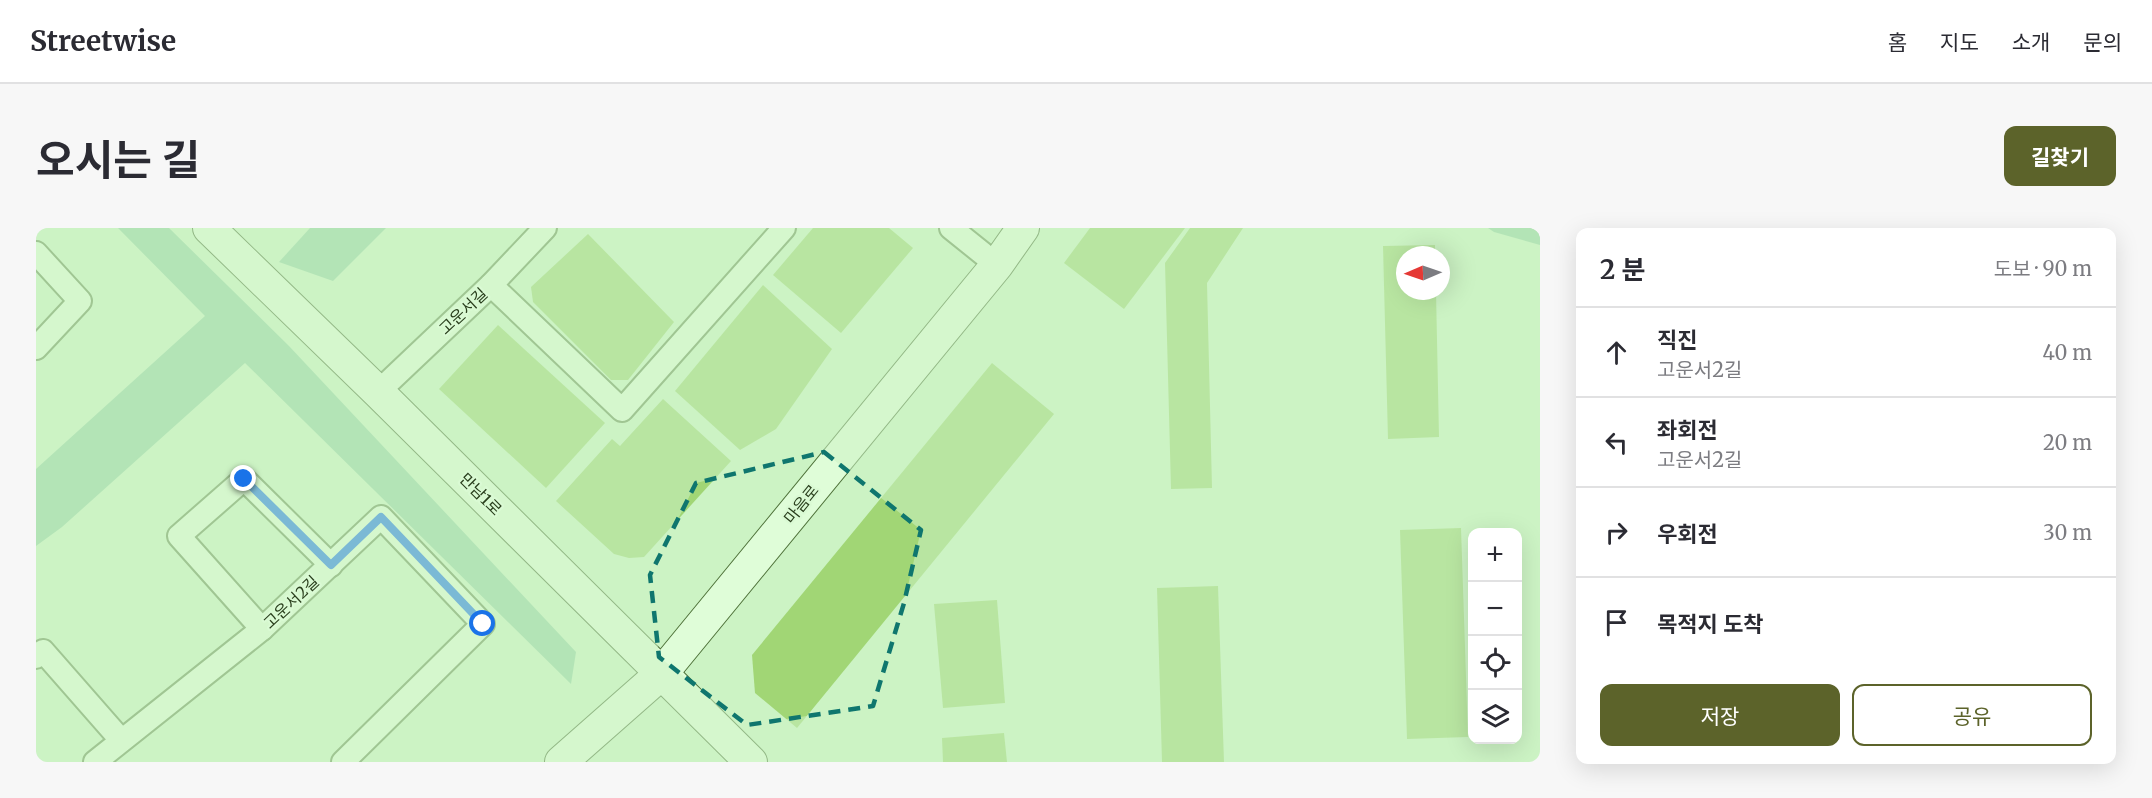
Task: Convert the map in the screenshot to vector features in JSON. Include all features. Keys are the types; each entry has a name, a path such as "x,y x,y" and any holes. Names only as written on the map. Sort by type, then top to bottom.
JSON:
{"street":[{"name":"만남1로","path":"208,228 378,392 751,762"},
{"name":"고운서길","path":"378,392 492,285 545,228"},
{"path":"492,285 622,410 784,228"},
{"path":"951,228 997,265"},
{"name":"마음로","path":"561,762 662,673 997,265 1023,228"},
{"path":"36,253 80,301 36,348"},
{"path":"262,629 179,536 244,479 331,565"},
{"name":"고운서2길","path":"95,762 262,629 381,517 483,624 343,762"},
{"path":"36,657 43,651 121,740"}],"highlighted area":[{"path":"824,452 921,530 904,603 873,706 747,725 659,657 650,575 696,483"}],"green space":[{"path":"118,228 169,228 289,346 576,652 571,684 245,363 62,527 36,546 36,469 205,316"},
{"path":"310,228 386,228 333,281 279,262"},
{"path":"1488,228 1540,228 1540,245 1494,232"}],"building":[{"path":"813,228 889,228 913,248 841,333 773,275"},
{"path":"1090,228 1185,228 1124,309 1064,263"},
{"path":"1190,228 1243,228 1207,283 1212,488 1171,489 1165,263"},
{"path":"588,234 674,322 628,380 611,380 533,302 531,287"},
{"path":"1435,245 1396,246 1396,300 1436,300 1439,437 1388,439 1383,246"},
{"path":"763,285 832,349 776,429 740,450 675,391"},
{"path":"498,325 605,423 546,488 439,389"},
{"path":"992,363 1054,414 797,728 755,693 752,655"},
{"path":"663,399 731,461 644,557 629,558 614,554 556,501 612,439 620,446"},
{"path":"1461,528 1468,737 1407,739 1400,530"},
{"path":"1218,586 1224,762 1162,762 1157,588"},
{"path":"997,600 1005,703 943,708 934,604"},
{"path":"1004,733 1007,762 943,762 942,738"}],"route":[{"path":"244,479 331,565 381,517 483,624"}]}
